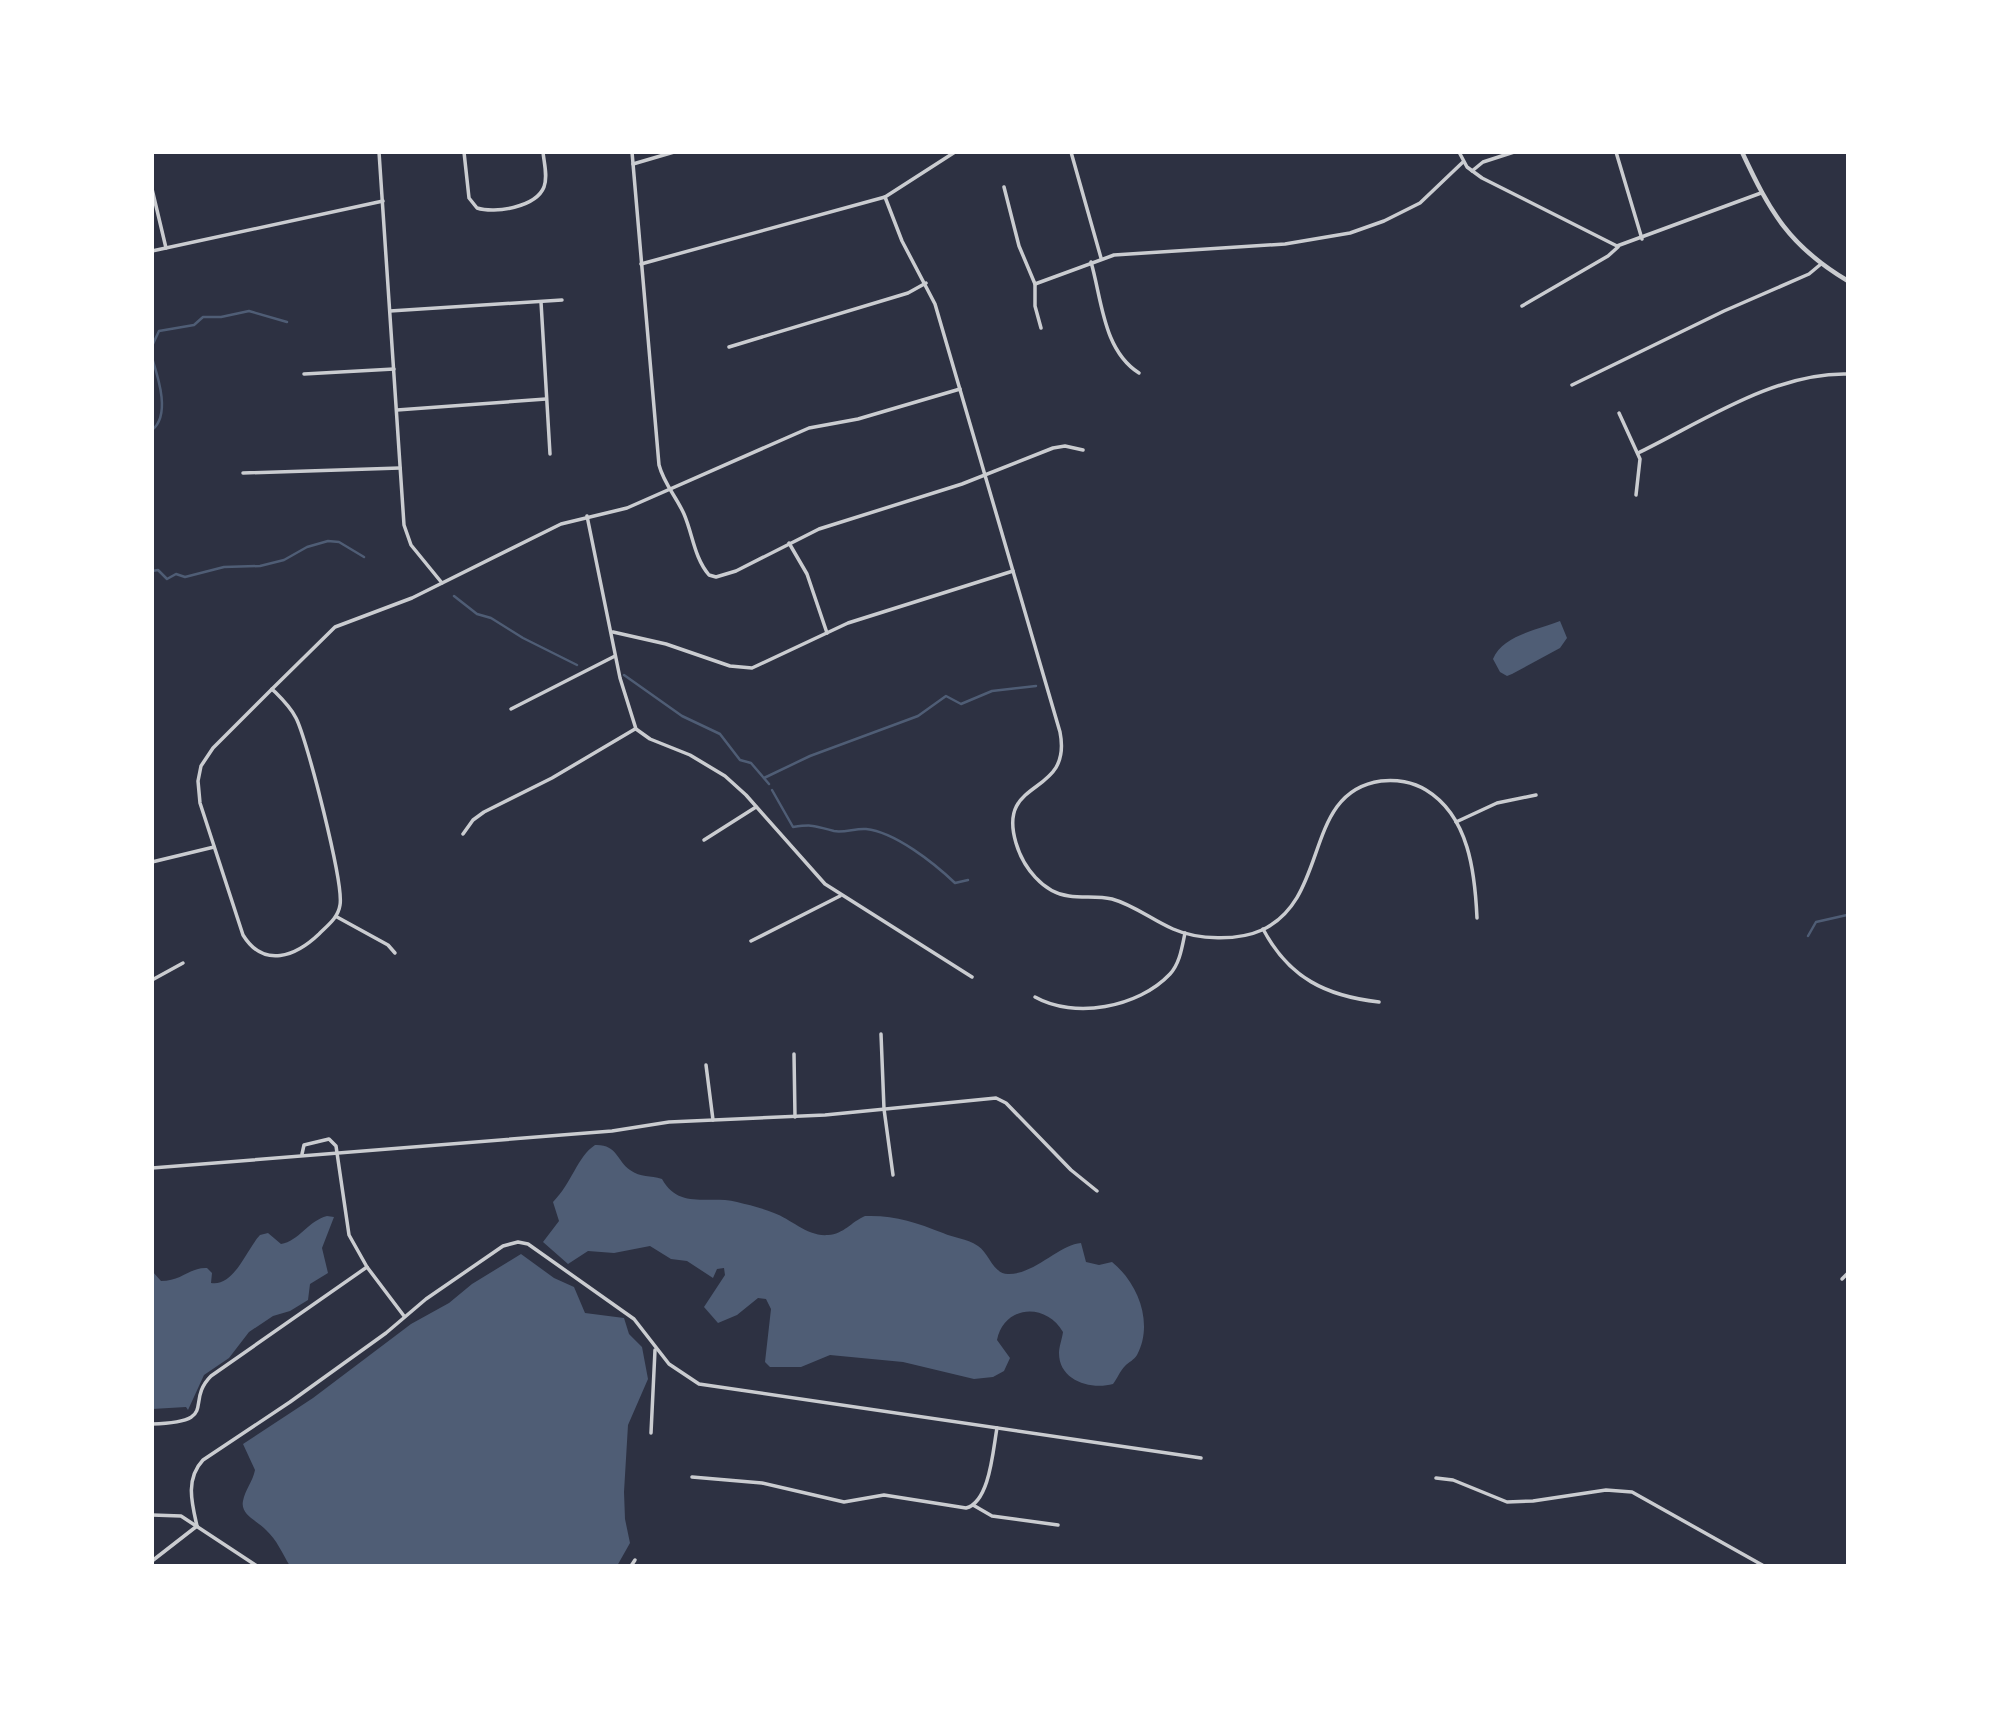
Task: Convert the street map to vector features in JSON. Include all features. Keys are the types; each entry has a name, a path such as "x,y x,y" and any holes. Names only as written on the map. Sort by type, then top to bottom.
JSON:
{"street":[{"path":"379,152 407,537 442,583"},
{"path":"464,152 469,198 477,208 486,210 517,205 539,194 545,183 543,152"},
{"path":"632,152 658,456 668,489 683,512 702,566 714,577 748,566 789,543 849,519 986,475 1053,448 1068,446 1083,450"},
{"path":"632,163 674,152"},
{"path":"641,264 885,197 955,152"},
{"path":"1071,152 1101,258"},
{"path":"1459,152 1463,162 1472,171 1619,246"},
{"path":"1472,171 1478,164 1514,152"},
{"path":"1616,152 1642,239"},
{"path":"1742,152 1761,193 1783,229 1821,264 1848,281"},
{"path":"1035,284 1101,258 1285,244 1350,233 1420,204 1463,162"},
{"path":"1004,187 1019,246 1035,284 1034,303 1041,328"},
{"path":"152,189 166,249"},
{"path":"1522,306 1608,256 1619,246 1761,193"},
{"path":"885,197 902,241 926,283 960,389 1062,751 1053,775 1027,792 1016,805 1012,826 1021,856 1034,876 1055,891 1069,896 1114,900 1185,933 1228,936 1263,929 1284,913 1298,896 1317,857 1330,815 1345,796 1359,787 1384,780 1416,785 1444,804 1456,822 1472,867 1477,918"},
{"path":"152,251 383,201"},
{"path":"1091,262 1114,348 1125,363 1139,373"},
{"path":"1572,385 1808,275 1821,264"},
{"path":"729,348 908,293 926,283"},
{"path":"390,311 562,300"},
{"path":"541,302 550,454"},
{"path":"304,374 394,369"},
{"path":"1638,453 1788,381 1817,374 1848,374"},
{"path":"272,689 293,713 303,736 340,887 337,917 302,949 291,955 273,957 259,952 243,935 198,797 200,770 213,748 272,689 335,627 412,598 548,529 587,516 622,510 809,428 858,419 960,389"},
{"path":"397,410 546,399"},
{"path":"1619,413 1638,453 1641,468 1636,495"},
{"path":"243,473 400,467"},
{"path":"587,516 613,632 615,656 626,706 636,729 712,767 740,789 806,865 841,896 972,977"},
{"path":"789,543 807,575 827,633"},
{"path":"613,632 666,644 730,666 761,666 827,633 887,608 1013,570"},
{"path":"512,709 615,656"},
{"path":"463,834 473,820 484,812 552,778 636,729"},
{"path":"1456,822 1497,803 1536,795"},
{"path":"704,840 756,807"},
{"path":"152,862 214,847"},
{"path":"751,941 841,896"},
{"path":"337,917 388,945 395,953"},
{"path":"1263,929 1280,958 1312,984 1343,997 1379,1002"},
{"path":"1035,997 1055,1007 1078,1009 1113,1003 1136,995 1170,973 1179,957 1185,933"},
{"path":"152,981 183,963"},
{"path":"881,1034 884,1109 893,1175"},
{"path":"794,1054 795,1117"},
{"path":"706,1065 713,1120"},
{"path":"152,1168 612,1131 713,1120 795,1117 1001,1099 1071,1170 1097,1191"},
{"path":"302,1154 305,1144 325,1140 331,1140 339,1152 348,1229 367,1266 404,1316"},
{"path":"197,1526 191,1493 193,1476 200,1463 374,1342 404,1316 503,1246 518,1242 528,1244 634,1319 655,1348 681,1375 707,1386 1201,1458"},
{"path":"152,1424 180,1422 194,1416 200,1407 205,1383 211,1376 367,1266"},
{"path":"1842,1279 1848,1273"},
{"path":"651,1433 655,1348"},
{"path":"973,1506 988,1477 997,1427"},
{"path":"692,1477 762,1482 844,1502 884,1495 957,1508 973,1506 992,1516 1058,1525"},
{"path":"1436,1478 1460,1482 1507,1502 1533,1501 1605,1490 1632,1492 1763,1566"},
{"path":"152,1515 177,1515 257,1566"},
{"path":"152,1561 197,1526"},
{"path":"631,1566 635,1560"}],"water":[{"path":"1560,621 1567,638 1560,648 1507,676 1500,672 1493,659 1505,644 1522,634"},
{"path":"595,1145 608,1147 634,1173 662,1179 669,1189 686,1198 726,1200 756,1207 821,1235 839,1232 865,1216 905,1220 974,1243 1003,1273 1027,1270 1064,1248 1081,1243 1086,1262 1099,1265 1112,1262 1136,1292 1143,1317 1142,1343 1136,1357 1123,1368 1113,1384 1104,1386 1086,1384 1070,1377 1060,1363 1063,1332 1056,1322 1036,1312 1016,1314 1001,1328 997,1340 1010,1358 1004,1371 993,1377 974,1379 903,1362 830,1355 801,1367 770,1367 765,1362 771,1309 766,1299 758,1298 737,1315 718,1323 704,1307 725,1275 724,1268 717,1269 713,1278 687,1261 671,1259 650,1246 614,1253 588,1251 568,1264 543,1242 559,1221 553,1202 584,1156"},
{"path":"327,1216 334,1217 322,1248 328,1273 310,1284 308,1300 290,1311 273,1316 249,1332 229,1358 204,1375 188,1410 186,1407 152,1409 152,1271 161,1281 207,1268 212,1273 211,1283 219,1283 233,1274 260,1235 268,1233 281,1244"},
{"path":"521,1254 554,1278 574,1287 585,1313 624,1318 629,1334 642,1347 648,1379 628,1425 624,1492 625,1519 630,1543 617,1566 290,1566 273,1538 244,1510 244,1497 255,1470 243,1444 313,1398 411,1324 449,1303 472,1284"}],"waterway":[{"path":"152,346 159,331 194,325 203,317 221,317 249,311 287,322"},
{"path":"152,358 160,385 162,406 158,423 152,430"},
{"path":"152,571 158,570 167,579 176,574 185,577 224,567 260,566 284,560 307,547 328,541 339,542 364,557"},
{"path":"454,596 477,614 491,618 523,638 577,665"},
{"path":"624,675 682,716 720,734 740,760 751,763 769,784"},
{"path":"764,778 810,756 918,716 946,696 961,704 992,691 1036,686"},
{"path":"772,790 793,827 877,831 901,842 955,883 968,880"},
{"path":"1808,936 1816,922 1847,915"}]}
